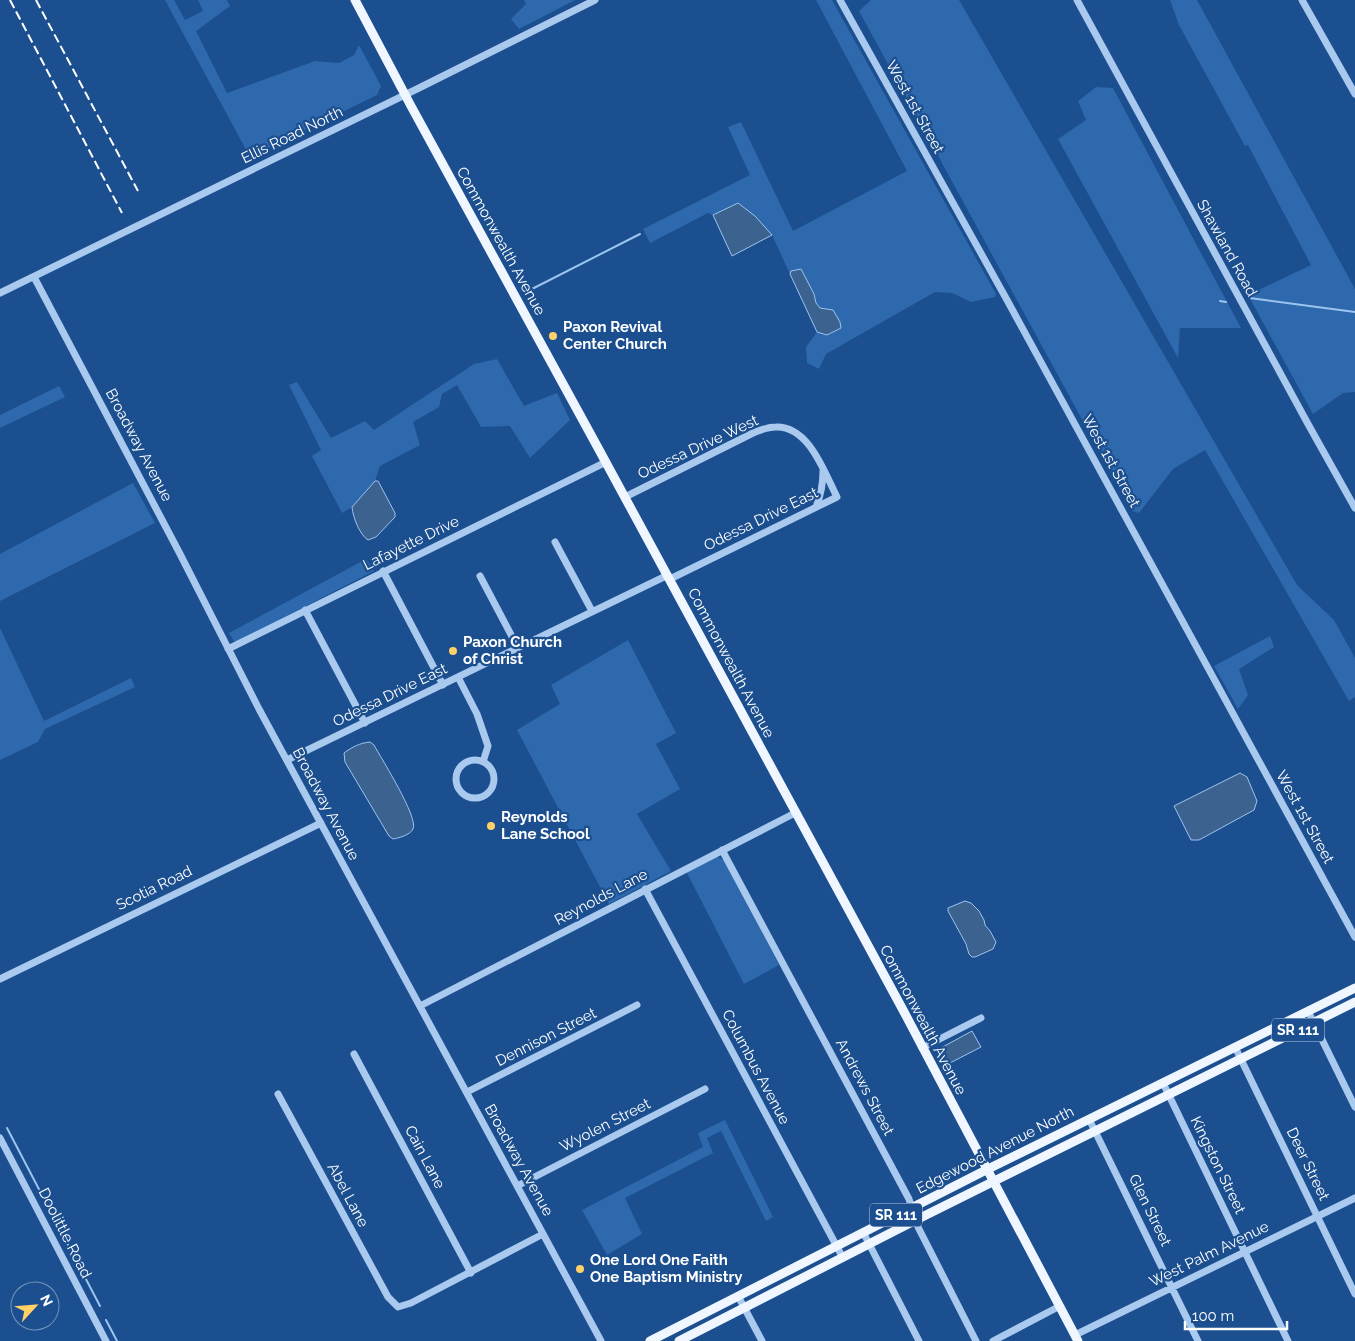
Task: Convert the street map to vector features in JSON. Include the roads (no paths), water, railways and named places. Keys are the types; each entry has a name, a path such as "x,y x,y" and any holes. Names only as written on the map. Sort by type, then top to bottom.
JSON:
{"main road":[{"name":"Commonwealth Avenue","path":"355,0 669,577 1077,1338"},
{"name":"Edgewood Avenue North","path":"650,1341 912,1207 1355,988"},
{"name":"Edgewood Avenue North","path":"679,1341 916,1220 1355,1002"}],"street":[{"name":"Ellis Road North","path":"0,293 595,0"},
{"name":"West 1st Street","path":"840,0 1007,300 1355,937"},
{"name":"Shawland Road","path":"1077,0 1355,508"},
{"path":"1302,0 1352,81 1355,94"},
{"name":"Broadway Avenue","path":"34,277 287,760 600,1341"},
{"name":"Odessa Drive West","path":"625,497 766,428 784,428 794,431 802,437 812,448 823,471"},
{"name":"Lafayette Drive","path":"228,649 606,462"},
{"path":"816,507 823,486 823,471"},
{"name":"Odessa Drive East","path":"287,760 592,611 669,577 837,496 823,471"},
{"path":"555,542 592,611"},
{"path":"383,571 443,684"},
{"path":"480,576 518,648"},
{"path":"304,610 366,723"},
{"path":"458,677 477,714 488,746 484,762"},
{"path":"470,760 484,762 488,764 494,776 492,788 482,797 470,797 464,794 457,784 458,772 470,760"},
{"name":"Reynolds Lane","path":"420,1006 795,813"},
{"name":"Scotia Road","path":"0,979 321,823"},
{"name":"Andrews Street","path":"722,850 904,1191 912,1207 918,1228 976,1341"},
{"name":"Columbus Avenue","path":"645,889 843,1258"},
{"name":"Dennison Street","path":"467,1092 637,1005"},
{"path":"1308,1011 1355,1107"},
{"path":"922,1048 981,1018"},
{"name":"Deer Street","path":"1235,1047 1355,1294"},
{"name":"Cain Lane","path":"354,1054 471,1272"},
{"name":"Kingston Street","path":"1163,1083 1288,1341"},
{"name":"Wyolen Street","path":"517,1186 706,1090"},
{"name":"Abel Lane","path":"278,1094 388,1297 398,1307 411,1303 471,1272"},
{"name":"Glen Street","path":"1089,1119 1198,1341"},
{"name":"Doolittle Road","path":"0,1138 106,1341"},
{"name":"West Palm Avenue","path":"1077,1338 1172,1287 1355,1198"},
{"path":"863,1232 919,1341"},
{"path":"471,1272 544,1234"},
{"path":"738,1296 762,1341"},
{"path":"993,1341 1060,1306"}],"waterway":[{"path":"530,290 640,234"},
{"path":"1250,298 1355,312"},
{"path":"1220,301 1226,302"},
{"path":"7,1128 100,1306"},
{"path":"106,1320 117,1341"}],"railway":[{"path":"10,0 122,213"},
{"path":"36,0 138,191"}],"place":[{"name":"Paxon Revival Center Church","path":"553,336"},
{"name":"Paxon Church of Christ","path":"453,651"},
{"name":"Reynolds Lane School","path":"491,826"},
{"name":"One Lord One Faith One Baptism Ministry","path":"580,1269"}]}
